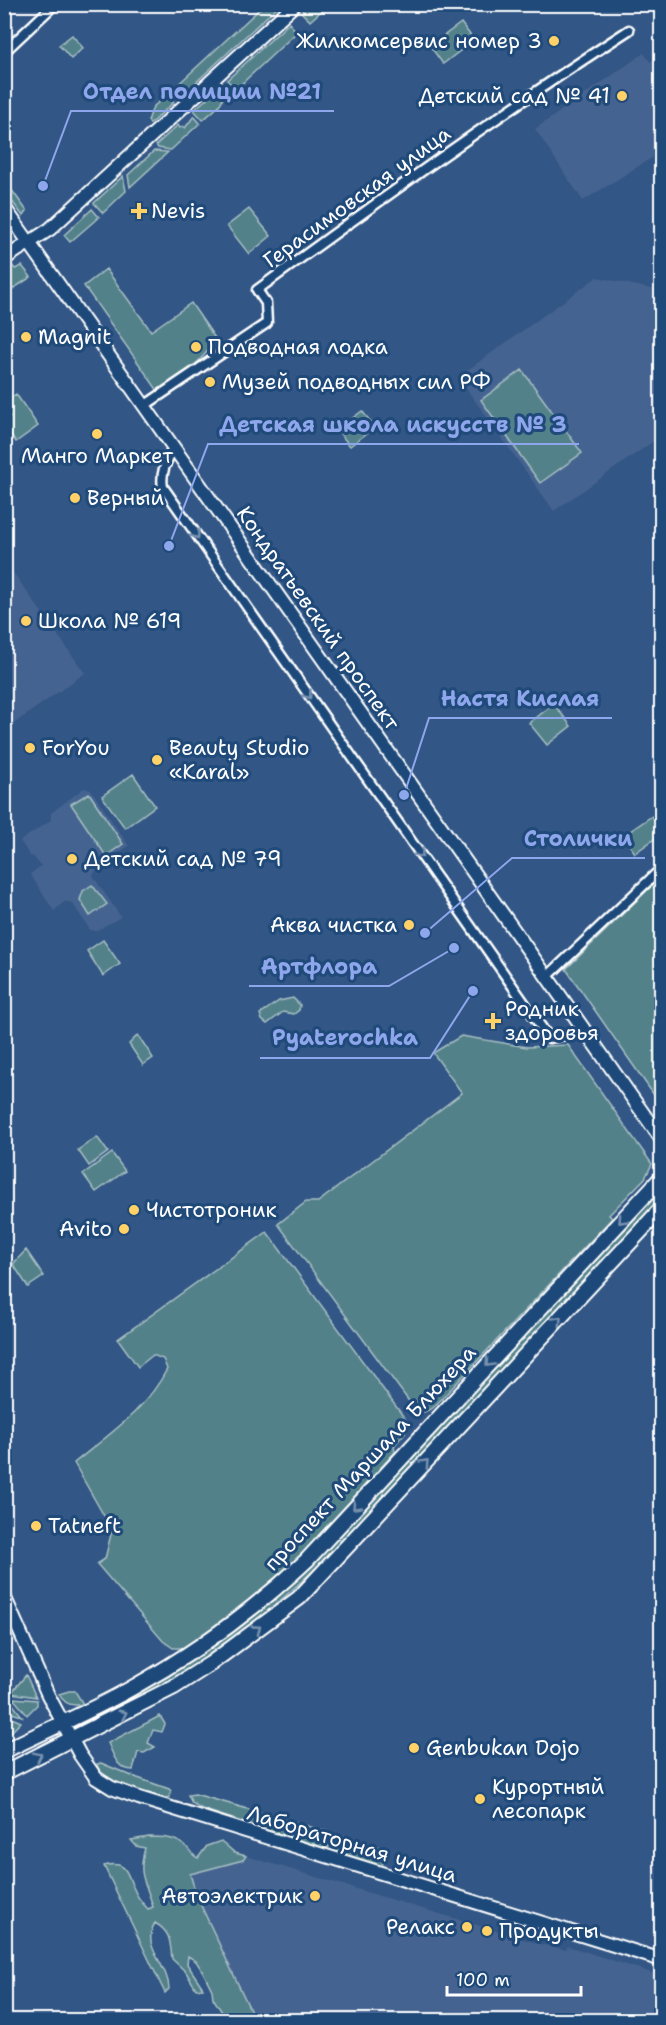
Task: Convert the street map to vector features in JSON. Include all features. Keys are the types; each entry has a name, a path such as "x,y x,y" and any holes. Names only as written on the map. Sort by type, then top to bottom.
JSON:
{"main road":[{"name":"проспект Маршала Блюхера","path":"5,1750 133,1688 196,1649 281,1584 307,1560 662,1177"},
{"name":"проспект Маршала Блюхера","path":"4,1773 174,1688 299,1598 662,1208"}],"street":[{"path":"4,52 55,4"},
{"path":"4,259 50,229 295,4"},
{"name":"Герасимовская улица","path":"144,406 267,323 266,303 258,290 564,72 629,30"},
{"name":"Кондратьевский проспект","path":"4,207 662,1140"},
{"path":"173,448 163,470 161,478 163,487 549,1038 585,1031"},
{"path":"547,977 662,868"},
{"name":"Лабораторная улица","path":"4,1596 48,1695 72,1740 96,1778 112,1788 662,1960"}],"shaded area":[{"name":"Детский сад № 41","path":"644,53 650,62 661,54 661,152 583,201 535,129"},
{"path":"597,277 656,290 661,294 661,436 554,511 458,377"},
{"name":"Школа № 619","path":"5,561 85,673 4,730"},
{"name":"Детский сад № 79","path":"84,788 91,790 129,846 98,867 93,876 121,917 96,931 90,930 73,904 69,902 64,902 54,911 30,874 41,866 33,856 31,857 20,841 51,820 51,813"},
{"path":"246,1856 540,1944 566,1950 568,1946 661,1976 661,2020 255,2020 197,1897 190,1874 243,1860"}],"green space":[{"path":"265,4 277,7 179,98 172,90"},
{"path":"309,4 328,5 310,21 301,12"},
{"path":"289,23 297,32 236,89 227,80"},
{"path":"461,23 474,40 443,64 430,46"},
{"path":"72,35 83,48 71,59 59,45"},
{"path":"222,85 224,96 222,100 216,109 203,120 194,110"},
{"path":"167,95 174,102 150,124 148,121 153,107"},
{"path":"194,116 200,123 171,150 158,148 156,145 178,125 180,128 183,126 185,128"},
{"path":"154,151 168,152 130,187 128,175"},
{"path":"123,176 126,191 103,213 94,203"},
{"path":"11,189 27,211 23,216 5,192"},
{"path":"92,209 99,217 70,242 64,235"},
{"path":"249,209 271,236 249,254 227,226"},
{"path":"11,264 15,269 22,266 31,277 5,294 5,268"},
{"path":"106,269 151,331 191,303 217,341 195,365 158,391 84,286"},
{"path":"522,370 582,453 540,483 481,400"},
{"path":"16,394 38,426 16,442 5,426 5,422 10,417 5,409 5,402"},
{"path":"362,411 375,427 350,446 337,430"},
{"path":"554,704 571,726 547,745 529,723"},
{"path":"133,774 155,806 125,828 102,796"},
{"path":"89,793 123,844 106,856 71,804"},
{"path":"652,816 661,829 661,834 635,853 623,836"},
{"path":"661,877 661,1105 566,969"},
{"path":"92,885 107,904 90,916 80,900 83,891"},
{"path":"103,940 120,964 103,976 87,951"},
{"path":"293,998 300,1005 299,1010 294,1014 283,1012 267,1024 262,1020 260,1014 279,1001"},
{"path":"138,1035 153,1058 143,1065 129,1044"},
{"path":"461,1036 527,1047 568,1045 652,1164 645,1178 609,1215 612,1218 433,1408 424,1412 416,1410 411,1404 278,1224 306,1202 318,1202 462,1093 433,1053"},
{"path":"97,1137 108,1152 89,1166 78,1150"},
{"path":"112,1153 125,1171 96,1192 83,1174"},
{"path":"661,1191 661,1199 304,1579 248,1628 209,1657 158,1689 77,1728 77,1724 164,1676 218,1641 296,1579"},
{"path":"267,1232 406,1420 407,1430 394,1446 395,1452 297,1559 244,1604 184,1648 173,1648 163,1641 97,1564 105,1559 112,1530 74,1463 138,1409 149,1397 167,1369 163,1359 153,1355 138,1367 118,1339"},
{"path":"26,1250 44,1276 28,1287 13,1264"},
{"path":"26,1675 36,1697 11,1693"},
{"path":"75,1691 83,1704 72,1705 63,1700 59,1694"},
{"path":"8,1698 22,1716 5,1711"},
{"path":"13,1698 37,1700 37,1705 27,1715"},
{"path":"5,1715 21,1722 5,1734"},
{"path":"160,1716 165,1724 162,1732 153,1730 148,1743 155,1747 144,1753 138,1752 133,1770 123,1768 108,1743"},
{"path":"101,1763 169,1789 170,1797 165,1798 115,1782 100,1771 97,1764"},
{"path":"195,1794 332,1833 329,1847 323,1849 202,1809 192,1803 188,1795"},
{"path":"339,1835 389,1850 380,1869 335,1852"},
{"path":"149,1837 176,1840 198,1858 207,1846 221,1841 235,1853 246,1856 243,1860 190,1874 197,1897 255,2020 227,2020 213,1998 212,1990 196,1961 188,1956 187,1964 203,1988 196,1989 186,1972 172,1959 167,1934 155,1923 151,1932 151,1940 168,1980 169,1989 165,1993 104,1866 122,1866 140,1900 148,1909 153,1907 142,1873 145,1848 136,1846 131,1840"}],"place":[{"name":"Жилкомсервис номер 3","path":"554,41"},
{"name":"Детский сад № 41","path":"622,96"},
{"name":"Отдел полиции №21","path":"43,186"},
{"name":"Nevis","path":"139,211"},
{"name":"Magnit","path":"26,337"},
{"name":"Подводная лодка","path":"196,347"},
{"name":"Музей подводных сил РФ","path":"210,382"},
{"name":"Манго Маркет","path":"97,434"},
{"name":"Верный","path":"75,498"},
{"name":"Детская школа искусств № 3","path":"169,546"},
{"name":"Школа № 619","path":"26,621"},
{"name":"ForYou","path":"30,748"},
{"name":"Beauty Studio «Karal»","path":"157,760"},
{"name":"Настя Кислая","path":"404,795"},
{"name":"Детский сад № 79","path":"72,859"},
{"name":"Аква чистка","path":"409,925"},
{"name":"Столички","path":"425,933"},
{"name":"Артфлора","path":"454,948"},
{"name":"Pyaterochka","path":"473,991"},
{"name":"Родник здоровья","path":"493,1021"},
{"name":"Чистотроник","path":"134,1210"},
{"name":"Avito","path":"124,1229"},
{"name":"Tatneft","path":"36,1526"},
{"name":"Genbukan Dojo","path":"414,1748"},
{"name":"Курортный лесопарк","path":"480,1799"},
{"name":"Автоэлектрик","path":"315,1896"},
{"name":"Релакс","path":"467,1927"},
{"name":"Продукты","path":"487,1931"}]}
